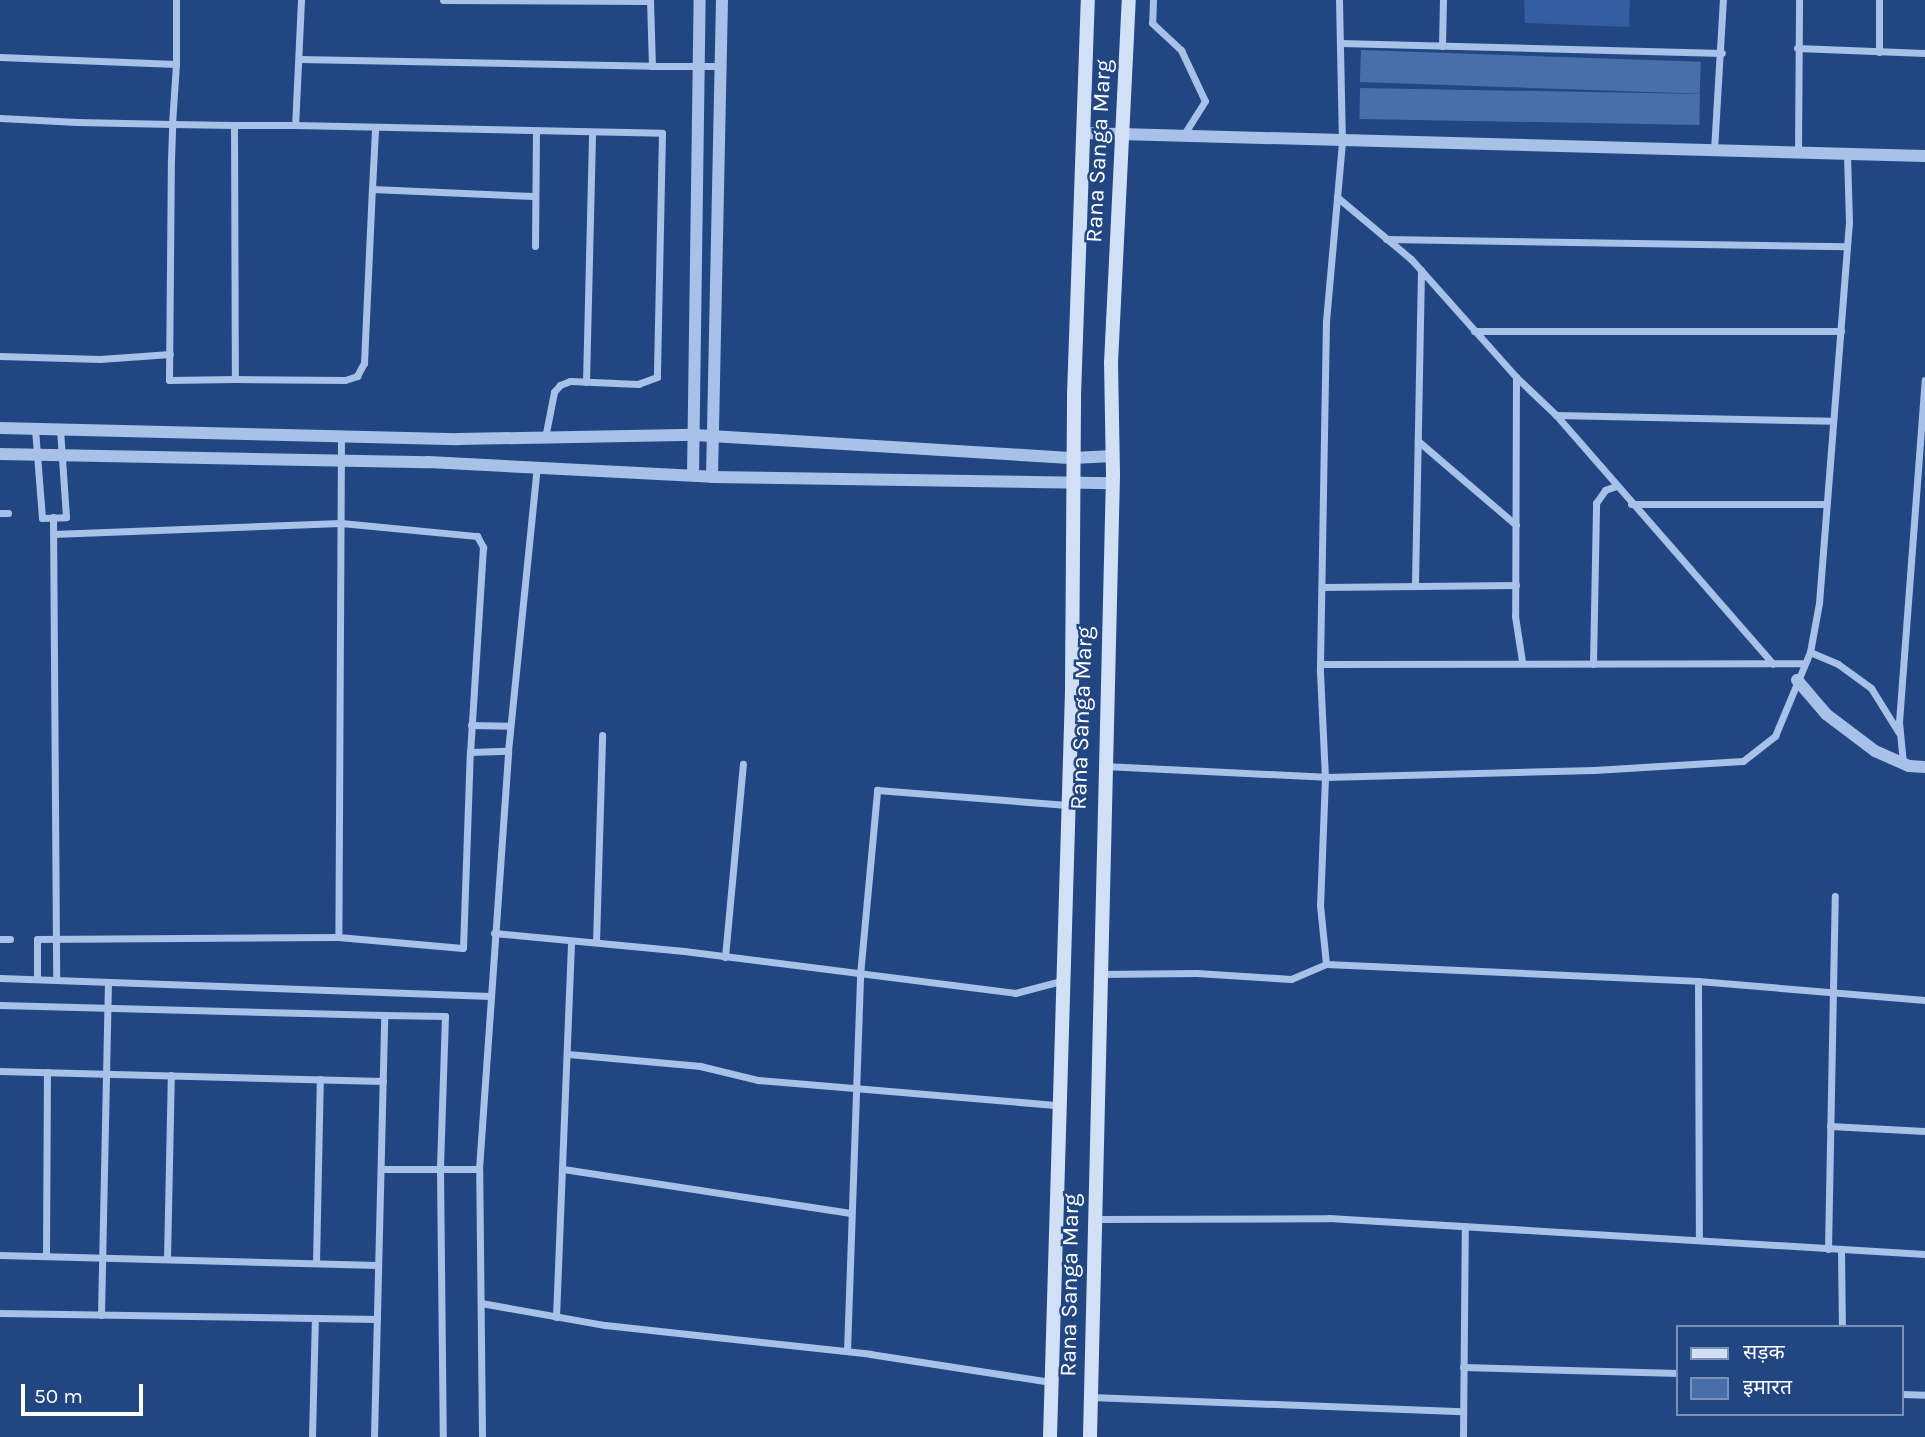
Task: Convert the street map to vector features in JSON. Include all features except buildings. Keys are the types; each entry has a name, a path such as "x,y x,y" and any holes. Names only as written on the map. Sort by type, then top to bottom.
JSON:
{"main road":[{"name":"Rana Sanga Marg","path":"1050,1437 1067,805 1072,484 1088,0"},
{"name":"Rana Sanga Marg","path":"1090,1437 1103,766 1113,483 1111,363 1129,0"}],"street":[{"path":"177,0 172,124 169,380 345,380 357,376 363,363 375,130"},
{"path":"295,125 301,0"},
{"path":"443,0 650,0 652,66"},
{"path":"693,475 700,0"},
{"path":"712,477 722,0"},
{"path":"1153,0 1152,23 1181,50 1205,101 1183,136"},
{"path":"1326,964 1320,905 1325,777 1320,664 1326,321 1342,142 1339,0"},
{"path":"1442,46 1443,0"},
{"path":"1714,150 1722,53 1723,0"},
{"path":"1798,153 1799,0"},
{"path":"1879,0 1879,52"},
{"path":"1340,43 1722,53"},
{"path":"1797,48 1925,53"},
{"path":"0,57 176,64"},
{"path":"299,60 720,66"},
{"path":"0,118 295,125 375,130 662,133 657,377 638,384 570,381 554,392 545,440"},
{"path":"234,125 235,379"},
{"path":"535,246 533,196 536,131"},
{"path":"586,382 592,132"},
{"path":"1084,133 1925,156"},
{"path":"1103,766 1325,777 1743,761 1775,736 1810,652 1819,603 1841,331 1846,246 1847,154"},
{"path":"372,189 533,196"},
{"path":"1337,197 1421,270 1516,377 1556,415 1773,664"},
{"path":"1384,239 1846,246"},
{"path":"1415,583 1421,270"},
{"path":"1474,331 1841,331"},
{"path":"0,356 100,359 170,354"},
{"path":"1516,377 1516,585 1522,661"},
{"path":"1903,763 1900,735 1925,380"},
{"path":"1556,415 1833,422"},
{"path":"0,428 341,438 545,440 695,435 1073,458 1113,456"},
{"path":"34,429 42,518 66,517 60,430"},
{"path":"338,937 341,438"},
{"path":"1418,441 1516,525"},
{"path":"0,454 341,460 712,477 1113,483"},
{"path":"482,1437 479,1169 510,726 537,467"},
{"path":"1593,664 1596,503 1605,490 1616,486"},
{"path":"1631,504 1826,504"},
{"path":"1914,510 1925,509"},
{"path":"53,517 56,980"},
{"path":"37,979 37,939 338,937 463,948 481,540 341,523 53,534"},
{"path":"1323,587 1415,583 1516,585"},
{"path":"1810,652 1838,664 1871,688 1900,735"},
{"path":"1320,664 1522,661 1593,664 1804,663"},
{"path":"1797,680 1836,721 1875,751 1903,763 1925,767"},
{"path":"471,725 510,726"},
{"path":"596,943 602,735"},
{"path":"470,752 508,751"},
{"path":"725,957 743,764"},
{"path":"847,1351 860,975 877,790 1067,805"},
{"path":"1828,1250 1835,896"},
{"path":"494,933 725,957 1015,993 1061,981"},
{"path":"0,939 10,939"},
{"path":"556,1317 571,941"},
{"path":"1099,974 1196,973 1291,979 1326,964 1832,989 1925,1000"},
{"path":"0,978 490,996"},
{"path":"1698,981 1699,1240"},
{"path":"102,1315 108,982"},
{"path":"0,1004 445,1016 440,1169 443,1437"},
{"path":"374,1437 384,1015"},
{"path":"568,1054 701,1066 758,1080 1058,1105"},
{"path":"0,1071 383,1081"},
{"path":"46,1256 47,1072"},
{"path":"167,1259 171,1074"},
{"path":"316,1263 320,1079"},
{"path":"1830,1125 1925,1130"},
{"path":"381,1169 479,1169"},
{"path":"563,1169 851,1213"},
{"path":"1095,1219 1329,1218 1925,1254"},
{"path":"1463,1437 1465,1226"},
{"path":"1841,1250 1842,1325"},
{"path":"0,1255 378,1265"},
{"path":"481,1303 556,1317 847,1351 1052,1382"},
{"path":"0,1313 377,1319"},
{"path":"312,1437 315,1318"},
{"path":"1463,1367 1676,1373"},
{"path":"1904,1394 1925,1395"},
{"path":"1091,1397 1462,1410"}],"shaded area":[{"path":"1524,0 1630,0 1629,27 1525,23"}]}
